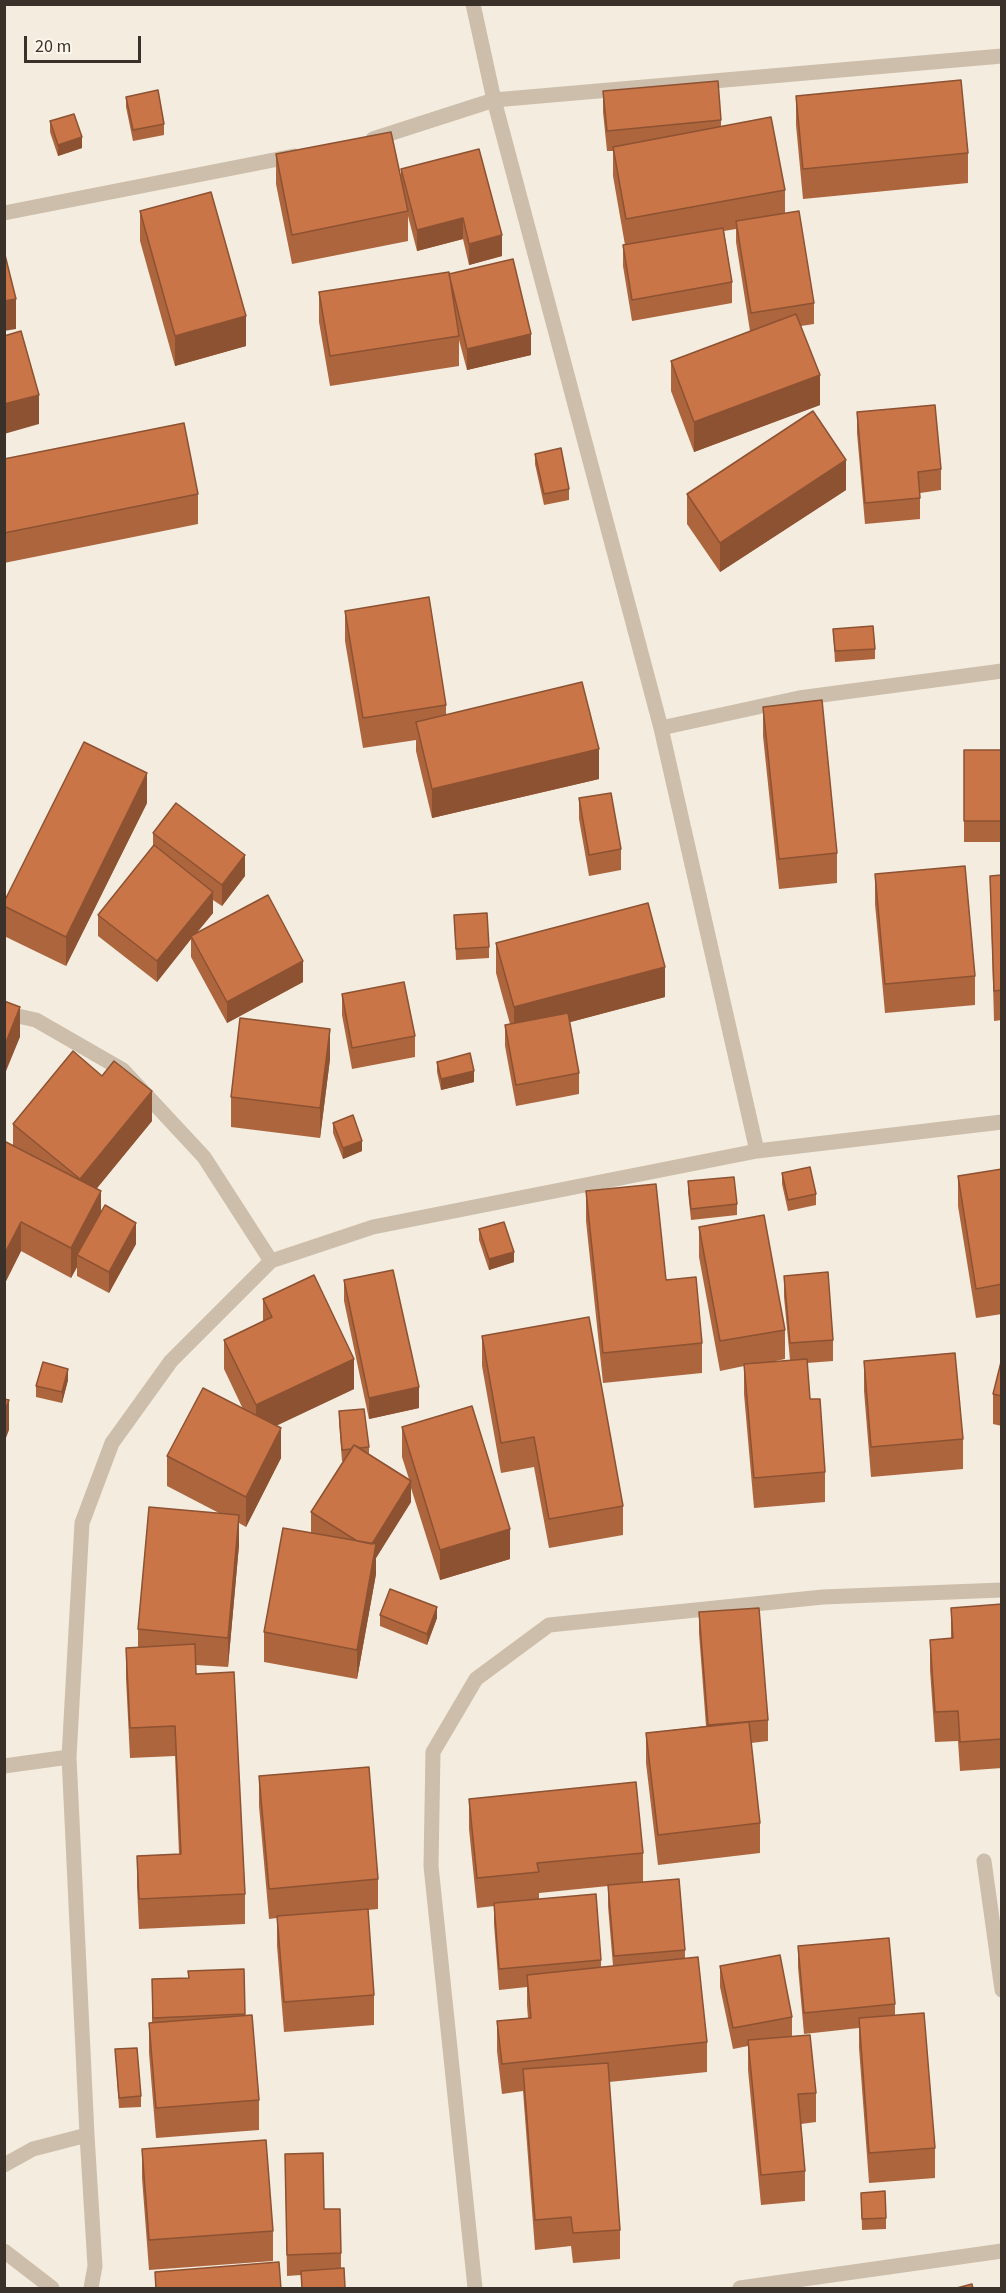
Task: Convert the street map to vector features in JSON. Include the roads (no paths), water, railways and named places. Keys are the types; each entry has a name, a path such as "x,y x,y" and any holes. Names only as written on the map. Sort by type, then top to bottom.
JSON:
{"street":[{"path":"473,4 494,100 661,728 757,1151"},
{"path":"354,144 494,100 1002,56"},
{"path":"4,213 308,153"},
{"path":"661,728 799,698 1002,670"},
{"path":"4,1013 36,1020 123,1070 204,1157 271,1261"},
{"path":"91,2289 95,2266 69,1757 82,1523 112,1443 171,1361 271,1261 373,1227 757,1151 1002,1122"},
{"path":"475,2289 431,1866 433,1752 476,1679 549,1625 823,1597 1002,1590"},
{"path":"4,1766 69,1757"},
{"path":"984,1861 1002,1990"},
{"path":"4,2165 33,2149 87,2135"},
{"path":"4,2251 52,2289"},
{"path":"740,2289 1002,2251"}]}
